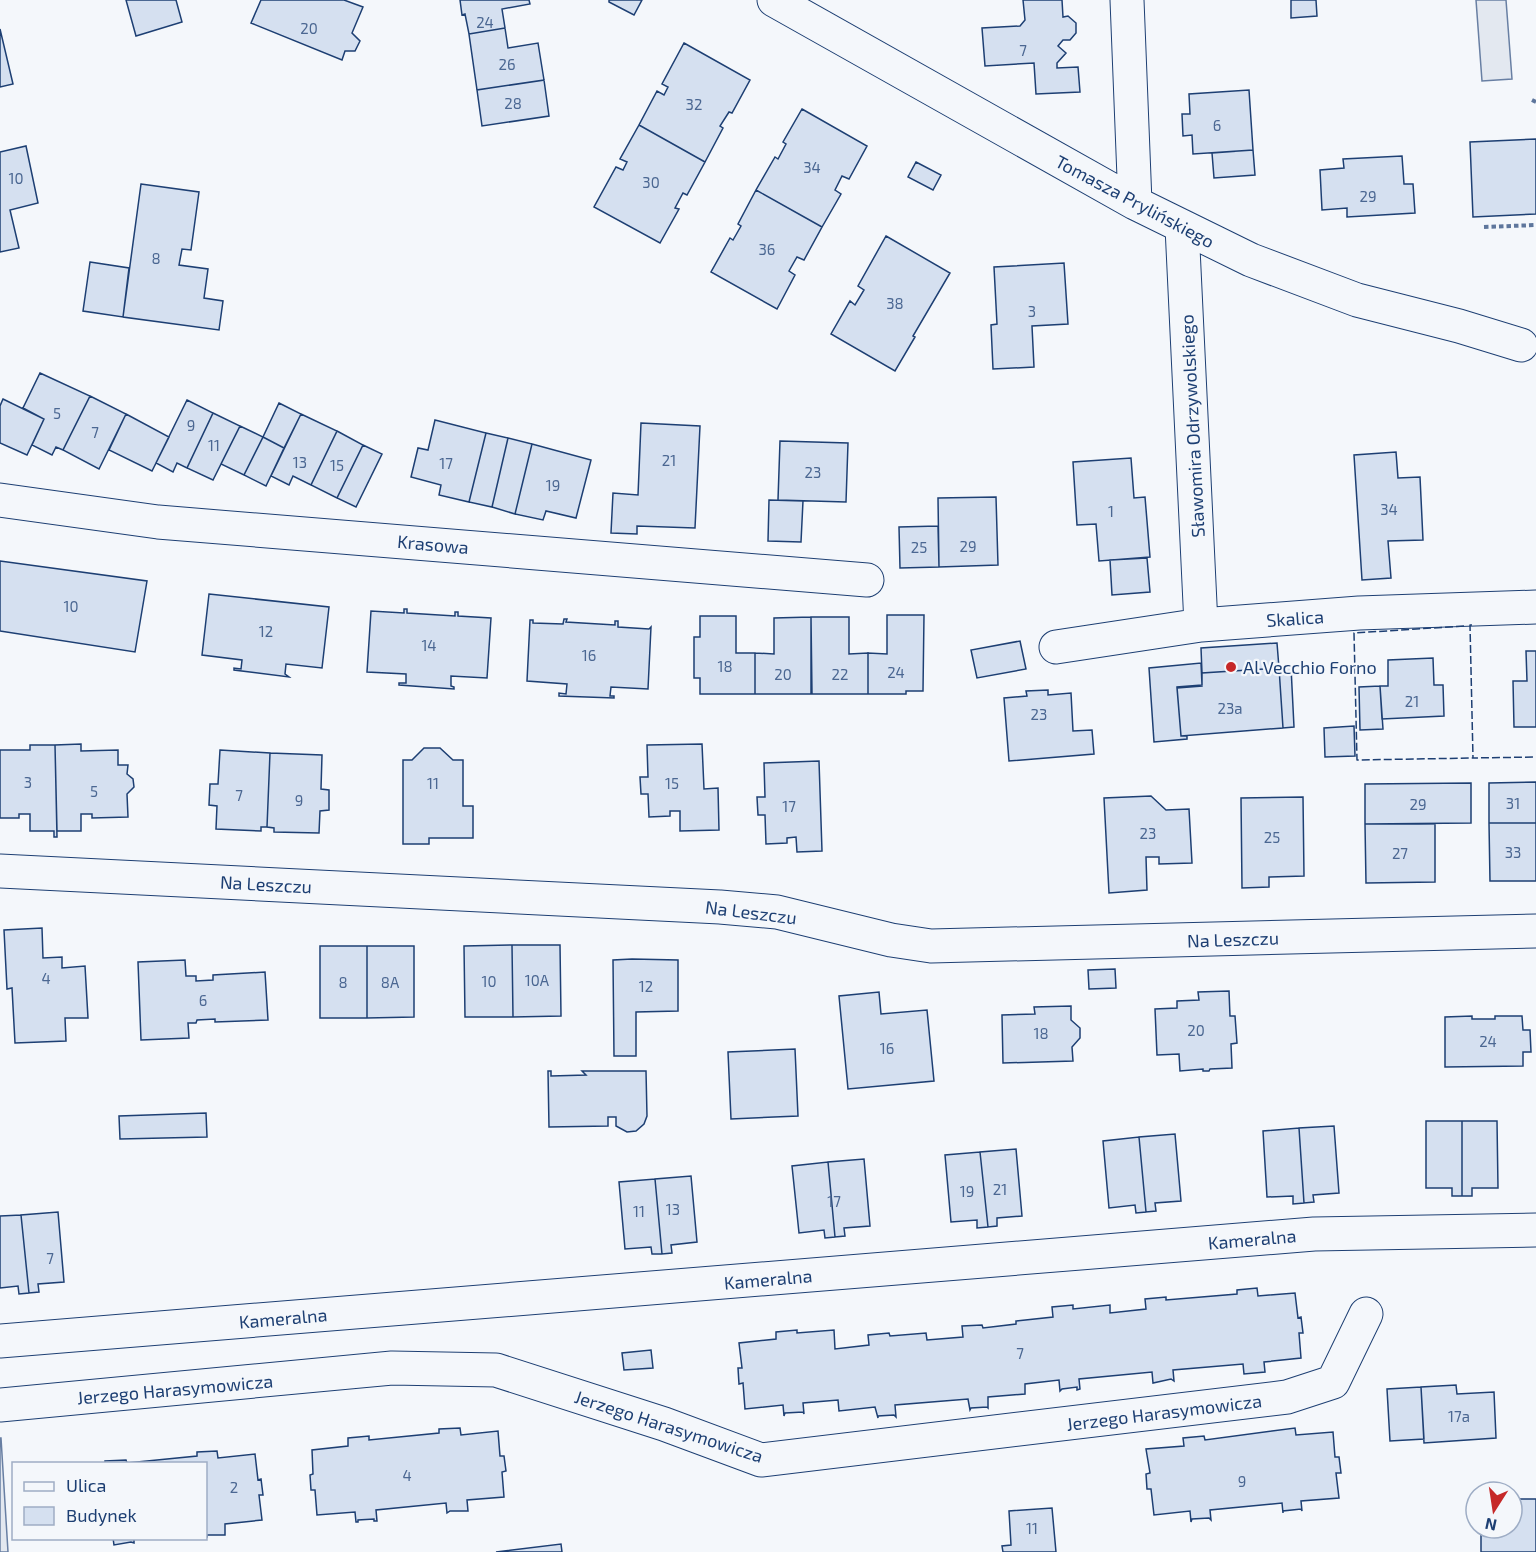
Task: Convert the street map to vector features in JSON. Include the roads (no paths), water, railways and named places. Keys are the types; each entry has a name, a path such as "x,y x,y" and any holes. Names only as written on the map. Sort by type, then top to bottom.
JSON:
{"street":[{"name":"Tomasza Prylińskiego","path":"774,0 1134,203 1251,260 1357,300 1459,326 1521,345"},
{"path":"1127,0 1134,203"},
{"name":"Sławomira Odrzywolskiego","path":"1182,227 1202,625"},
{"name":"Krasowa","path":"0,500 158,522 867,580"},
{"name":"Skalica","path":"1056,647 1202,625 1359,613 1536,607"},
{"name":"Na Leszczu","path":"0,871 731,908 777,912 891,940 931,946 1536,931"},
{"name":"Kameralna","path":"0,1341 1314,1234 1536,1230"},
{"name":"Jerzego Harasymowicza","path":"0,1405 392,1368 496,1370 664,1424 761,1460 1287,1396 1333,1382 1366,1314"}],"place":[{"name":"Al Vecchio Forno","path":"1231,667"}]}
